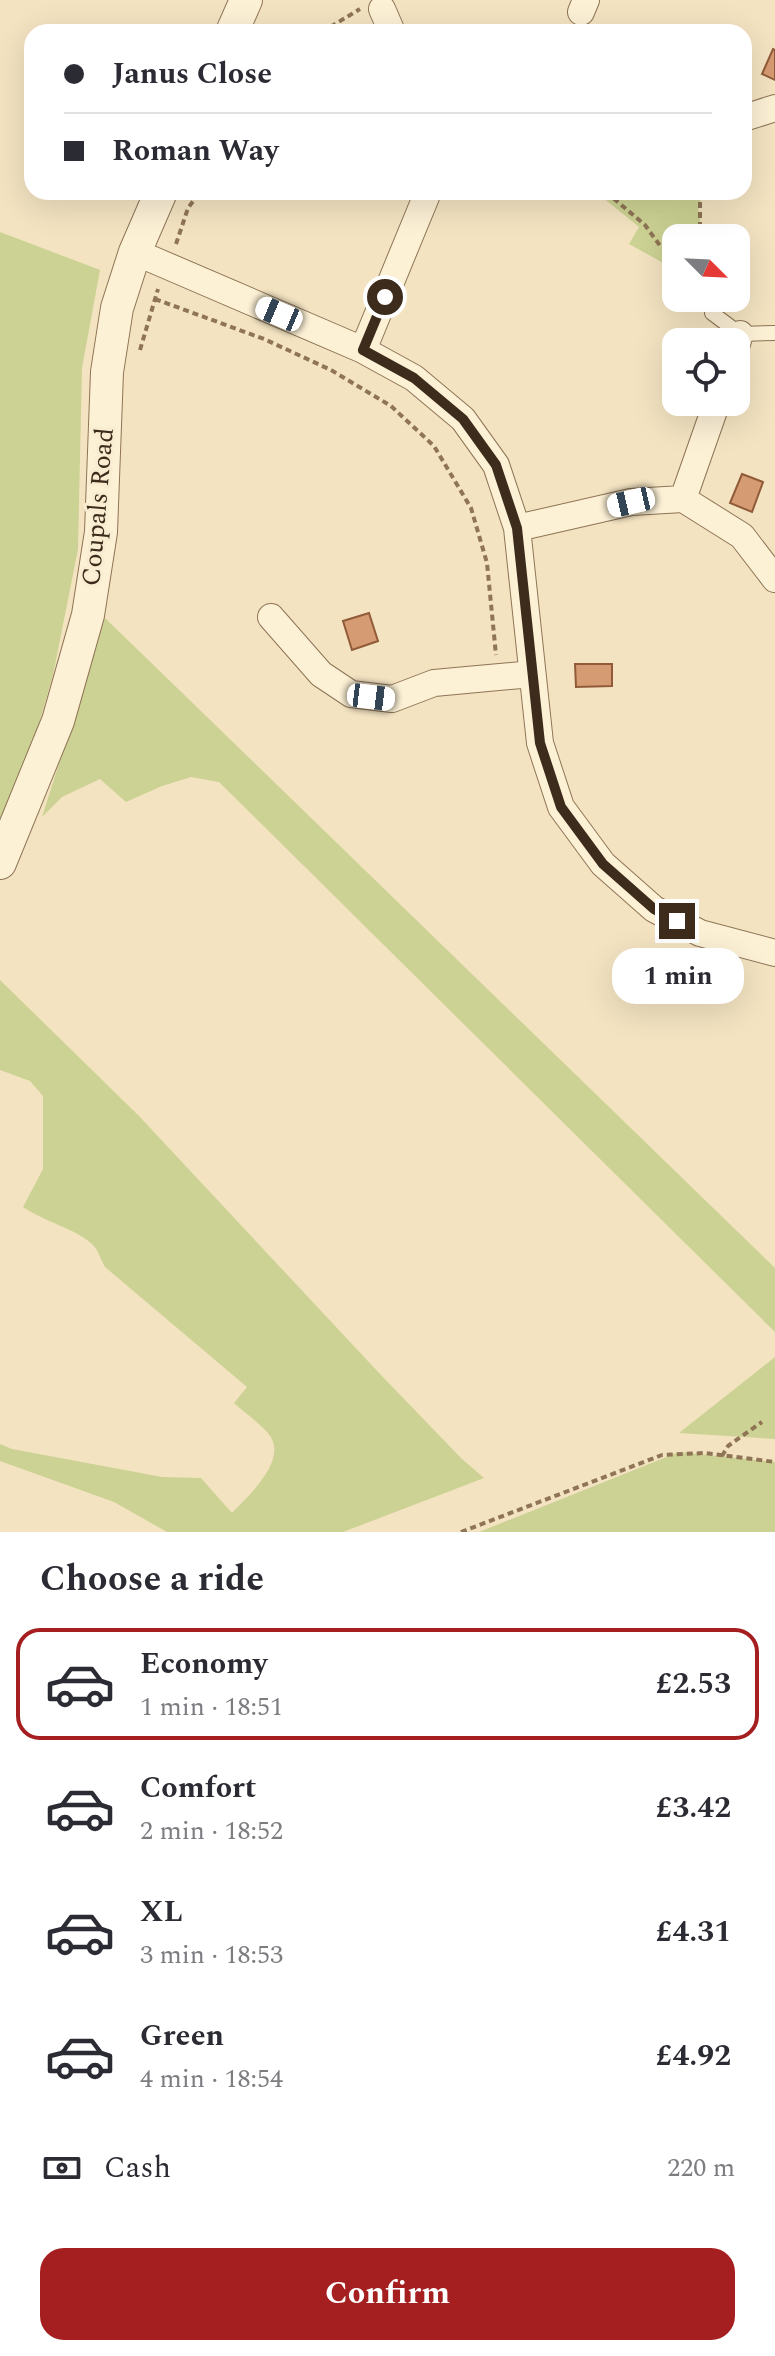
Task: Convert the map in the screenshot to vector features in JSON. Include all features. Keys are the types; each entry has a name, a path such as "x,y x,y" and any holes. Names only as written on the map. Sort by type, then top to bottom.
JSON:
{"street":[{"path":"236,24 246,0"},
{"path":"752,115 775,108"},
{"name":"Coupals Road","path":"0,863 58,721 88,615 101,532 107,372 117,308 135,252 158,200"},
{"path":"363,350 425,200"},
{"path":"135,252 363,350 414,378 463,419 496,465 517,528 540,743 561,807 603,864 654,909 700,933 775,953"},
{"path":"683,499 712,416"},
{"path":"517,528 631,502 683,499 742,536 775,579"},
{"path":"271,617 321,674 351,694 392,699 434,683 532,674"}],"lane":[{"path":"712,313 726,328"},
{"path":"750,338 775,333"}],"path":[{"path":"348,24 381,14"},
{"path":"168,266 188,208 194,200"},
{"path":"615,200 645,225 662,248"},
{"path":"700,200 700,224"},
{"path":"155,299 264,339 331,370 391,406 434,446 471,508 487,563 498,677"},
{"path":"722,1456 728,1446 762,1422"},
{"path":"461,1532 662,1455 705,1453 775,1462"}],"green space":[{"path":"606,200 701,200 698,207 701,224 662,224 662,262 629,244 639,227"},
{"path":"0,232 100,270 82,368 78,549 53,675 30,754 0,833"},
{"path":"105,618 775,1268 775,1332 219,782 191,777 126,802 100,779 62,797 42,817"},
{"path":"0,980 139,1116 379,1373 484,1478 343,1532 167,1532 114,1502 0,1461 0,1444 12,1449 162,1477 201,1478 232,1513 265,1476 274,1454 268,1433 234,1403 247,1387 105,1267 92,1244 23,1207 43,1169 43,1096 30,1081 0,1070"},
{"path":"775,1357 775,1439 679,1433"},
{"path":"679,1452 775,1462 775,1532 479,1532"}],"building":[{"path":"775,50 775,80 762,74"},
{"path":"742,474 763,482 752,512 730,503"},
{"path":"369,613 378,641 352,650 343,621"},
{"path":"575,664 612,664 612,686 576,687"}],"route":[{"path":"385,297 363,350 414,378 463,419 496,465 517,528 540,743 561,807 603,864 654,909 677,921"}]}
